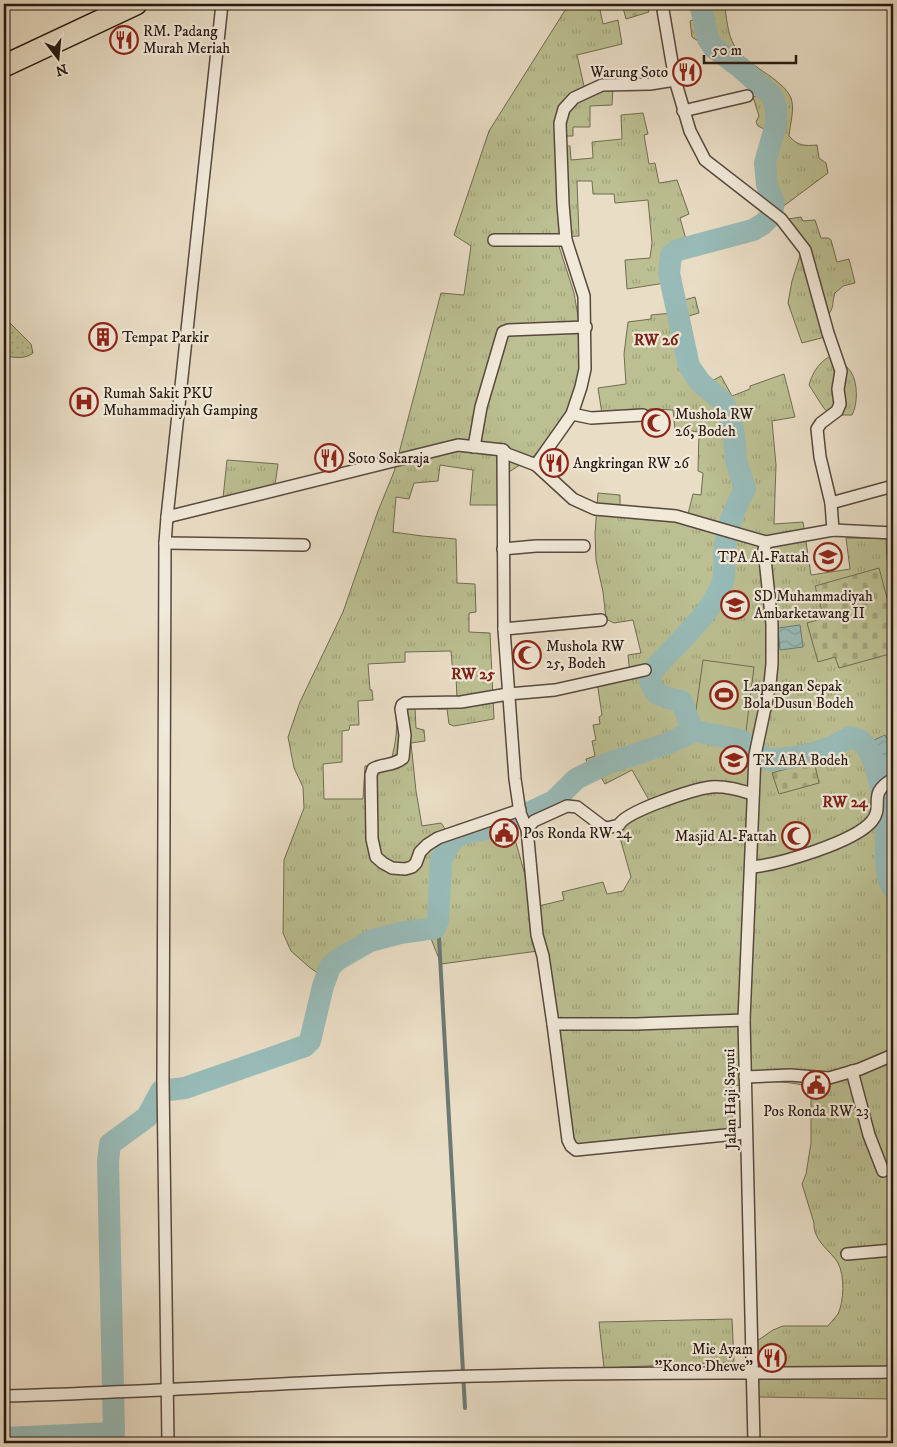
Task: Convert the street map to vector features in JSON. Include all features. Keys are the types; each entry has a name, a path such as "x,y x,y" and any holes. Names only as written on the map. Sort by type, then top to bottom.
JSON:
{"highway":[{"path":"4,66 136,4"}],"street":[{"path":"168,1443 163,1081 165,543 166,517 222,4"},
{"path":"662,4 675,80 683,111 705,160 778,218 782,219 805,250 828,333 842,371 838,389 840,404 837,411 821,423 817,430 820,457 831,503 833,530"},
{"path":"536,465 572,414 582,387 585,370 586,326 584,296 566,240 560,148 560,123 564,109 574,98 602,85 650,84 675,80"},
{"path":"683,111 747,96"},
{"path":"494,240 566,240"},
{"path":"474,446 481,407 503,332 508,330 586,326"},
{"path":"572,414 591,418 643,415"},
{"path":"166,517 458,445 503,450 507,454 536,465 573,499 595,510 676,516 766,542 833,530 893,533"},
{"path":"503,450 504,629 515,779 537,936 543,956 553,1024 568,1140 576,1150 746,1132"},
{"path":"831,503 893,486"},
{"name":"Jalan Haji Sayuti","path":"754,1443 744,1020 756,750 770,684 772,664 772,624 764,550 766,542"},
{"path":"165,543 304,545"},
{"path":"503,549 536,546 584,546"},
{"path":"504,629 601,620"},
{"path":"645,670 555,690 508,694 461,702 405,703 402,705 405,735 403,758 396,763 378,766 373,769 371,775 372,839 376,856 392,868 406,869 412,867 416,863 420,852 438,838 522,819 534,821 566,806 577,807 607,828 619,825 624,818 651,806 702,789 712,787 731,788 753,794"},
{"path":"750,867 766,866 833,845 849,838 872,821 876,814 881,788 893,779"},
{"path":"553,1024 636,1024 744,1020"},
{"path":"745,1077 783,1074 829,1078 852,1072 893,1055"},
{"path":"852,1072 869,1135 883,1171"},
{"path":"847,1254 893,1250"},
{"path":"4,1396 99,1394 167,1389 474,1376 600,1373 753,1374 893,1372"}],"green space":[{"path":"569,4 618,4 600,10 603,24 618,20 622,44 577,55 584,86 603,81 630,78 632,81 613,88 612,105 590,106 590,127 573,127 573,136 565,136 565,146 570,146 571,160 593,158 592,142 622,139 621,115 643,113 648,134 644,135 649,164 655,163 659,183 677,180 689,214 680,218 687,243 673,248 666,257 664,268 665,283 627,289 625,260 650,258 652,243 648,200 615,203 614,194 593,194 592,181 577,181 579,236 556,237 574,293 580,328 581,367 571,409 534,456 509,472 506,505 470,505 473,470 440,465 438,481 414,483 409,499 396,497 393,532 456,539 457,583 475,584 476,612 469,613 469,632 490,633 494,719 454,726 449,724 447,709 437,709 436,700 457,698 456,677 453,675 451,651 405,652 405,662 368,664 370,690 372,690 373,700 358,701 359,725 350,725 349,730 342,731 342,762 323,764 324,799 363,799 365,766 391,763 396,734 396,709 415,708 416,728 424,730 425,741 411,743 422,826 441,823 446,830 459,840 502,830 511,825 534,907 564,900 562,892 603,882 607,894 623,891 631,877 617,827 654,809 632,770 605,784 598,772 592,776 586,759 595,756 592,741 596,740 593,725 600,724 599,717 602,715 597,682 630,675 628,655 641,653 633,620 614,623 606,619 603,592 596,560 595,533 598,493 620,495 620,516 686,522 693,494 701,495 703,473 698,471 699,432 675,429 673,410 650,409 644,412 602,414 598,388 626,384 624,354 628,322 651,319 651,315 672,313 670,304 695,297 699,313 685,317 685,320 692,338 693,357 704,381 708,383 721,376 732,396 750,389 750,386 784,374 795,417 772,421 776,465 774,524 803,522 811,575 850,569 846,538 886,538 887,560 893,560 893,1399 757,1397 754,1343 773,1330 783,1326 828,1326 838,1314 842,1302 843,1281 840,1268 816,1235 802,1184 806,1174 811,1143 811,1097 807,1086 769,1082 731,1087 733,1129 569,1146 538,951 441,964 430,936 396,942 376,948 356,958 326,979 291,951 283,933 284,860 304,808 303,787 294,768 288,737 300,702 343,612 378,511 394,472 441,293 464,295 471,246 454,235 489,131"},
{"path":"622,4 646,4 649,12 626,19"},
{"path":"696,4 724,4 730,35 734,45 746,59 780,84 791,98 792,112 789,136 795,142 802,145 817,145 819,158 826,163 828,173 781,208 779,198 770,183 768,174 772,152 764,129 758,126 756,122 759,116 753,97 765,92 726,59 692,37 690,21 699,18"},
{"path":"801,217 803,221 815,220 821,238 831,240 837,262 849,259 855,283 843,286 835,293 832,309 824,318 829,336 802,343 788,303 800,250 780,225 788,219"},
{"path":"4,317 31,344 33,353 23,357 4,356"},
{"path":"835,354 851,372 855,382 856,399 852,415 830,415 809,385 818,366 825,359"},
{"path":"227,460 278,464 275,485 223,498"},
{"path":"879,568 893,620 893,653 839,668 835,657 818,662 807,623 824,618 815,586"},
{"name":"Lapangan Sepak Bola Dusun Bodeh","path":"703,660 754,667 746,731 694,724"},
{"path":"814,761 819,783 779,794 772,773"},
{"path":"732,1319 734,1362 604,1368 599,1322"}],"water":[{"path":"800,625 803,647 780,650 778,628"},
{"path":"885,735 893,751 893,766 884,770 870,742"}],"waterway":[{"path":"700,4 708,39 714,48 741,68 772,96 776,107 776,124 765,163 767,185 774,203 771,216 753,230 678,250 671,255 669,273 689,366 700,382 723,402 730,417 734,435 736,461 745,489 730,524 724,551 724,577 718,593 703,616 649,677 656,693 681,701 694,731 741,740 768,760 811,754 831,747 850,737 861,741 877,770 885,822 887,869 893,888"},
{"path":"4,1438 114,1433 108,1161 110,1144 147,1117 161,1091 185,1088 305,1046 310,1041 323,986 330,967 337,960 370,941 400,933 435,928 438,920 441,860 450,843 461,834 501,826 554,801 576,779 606,764 669,743 694,731"},
{"path":"438,920 465,1408"}],"place":[{"name":"RM. Padang Murah Meriah","path":"124,40"},
{"name":"Warung Soto","path":"687,72"},
{"name":"Tempat Parkir","path":"103,337"},
{"name":"Rumah Sakit PKU Muhammadiyah Gamping","path":"84,402"},
{"name":"Mushola RW 26, Bodeh","path":"656,423"},
{"name":"Soto Sokaraja","path":"329,458"},
{"name":"Angkringan RW 26","path":"554,463"},
{"name":"TPA Al-Fattah","path":"828,557"},
{"name":"SD Muhammadiyah Ambarketawang II","path":"735,605"},
{"name":"Mushola RW 25, Bodeh","path":"527,655"},
{"name":"Lapangan Sepak Bola Dusun Bodeh","path":"724,695"},
{"name":"TK ABA Bodeh","path":"734,760"},
{"name":"Pos Ronda RW 24","path":"504,833"},
{"name":"Masjid Al-Fattah","path":"796,836"},
{"name":"Pos Ronda RW 23","path":"816,1085"},
{"name":"Mie Ayam \"Konco Dhewe\"","path":"772,1358"}],"district":[{"name":"RW 26","path":"656,339"},
{"name":"RW 25","path":"473,673"},
{"name":"RW 24","path":"845,801"}]}
